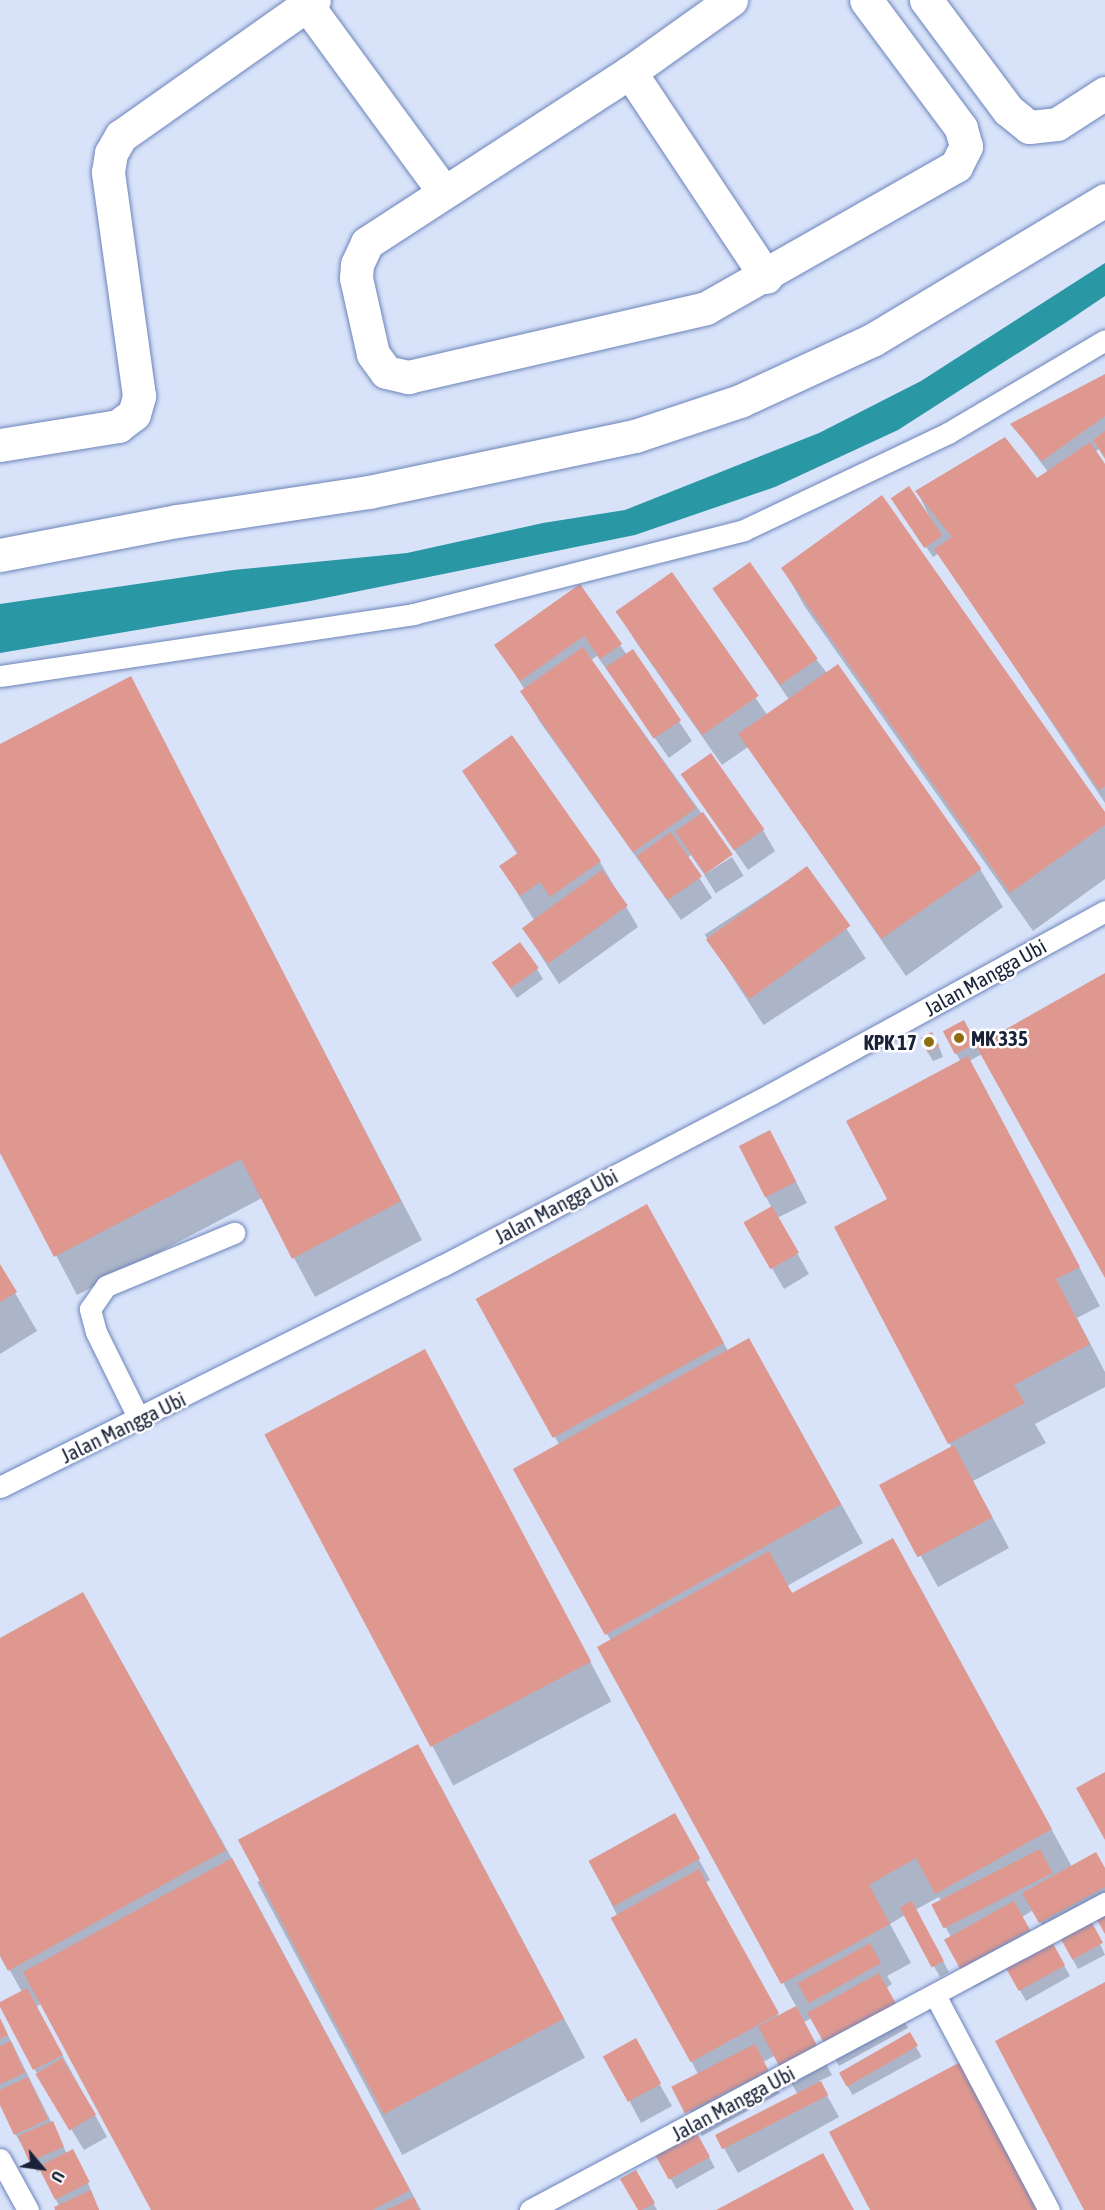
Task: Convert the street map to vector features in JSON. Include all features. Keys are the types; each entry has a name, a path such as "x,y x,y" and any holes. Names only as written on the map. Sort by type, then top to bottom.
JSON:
{"street":[{"path":"731,0 630,72 376,235 367,243 357,264 373,354 386,372 408,377 669,320 706,308 766,277 956,166 966,146 961,128 866,0"},
{"path":"926,0 1008,110 1029,127 1057,124 1105,93"},
{"path":"0,445 118,426 134,414 139,396 108,172 111,153 121,136 311,2 444,192"},
{"path":"630,72 766,277"},
{"path":"0,555 177,521 381,489 635,436 740,401 874,339 1105,200"}],"lane":[{"path":"0,676 413,614 744,530 948,433 1105,340"},
{"name":"Jalan Mangga Ubi","path":"0,1487 139,1419 760,1099 1105,911"},
{"path":"139,1419 96,1332 90,1310 106,1286 234,1233"},
{"name":"Jalan Mangga Ubi","path":"530,2210 1105,1904"},
{"path":"935,1995 1050,2210"},
{"path":"0,2159 28,2210"}],"water":[{"path":"1105,263 1105,296 898,430 775,487 635,535 310,601 0,653 0,604 233,570 407,553 543,523 625,510 819,433 921,381"}],"building":[{"path":"1105,374 1105,416 1042,461 1010,424"},
{"path":"1105,431 1105,458 1093,440"},
{"path":"1005,437 1037,478 1090,442 1105,464 1105,786 1099,790 934,549 952,537 915,491"},
{"path":"909,486 943,536 924,548 891,498"},
{"path":"882,495 1105,812 1105,825 1010,893 781,568"},
{"path":"750,562 818,659 780,685 712,588"},
{"path":"672,572 759,696 702,735 615,612"},
{"path":"580,584 622,644 600,659 584,636 520,681 494,645"},
{"path":"583,647 696,808 633,853 520,691"},
{"path":"633,649 681,720 654,739 606,667"},
{"path":"838,664 981,869 881,939 738,734"},
{"path":"131,676 401,1201 292,1259 241,1159 54,1257 0,1153 0,744"},
{"path":"512,735 601,861 550,897 540,882 520,896 499,866 518,853 462,771"},
{"path":"711,753 764,829 734,850 681,774"},
{"path":"703,812 733,855 705,874 675,832"},
{"path":"671,832 702,876 668,900 637,856"},
{"path":"807,866 850,926 749,999 706,939"},
{"path":"602,870 628,906 548,964 522,928"},
{"path":"520,942 539,968 510,988 492,963"},
{"path":"1105,973 1105,1278 976,1046"},
{"name":"MK 335","path":"964,1020 976,1043 955,1054 943,1031"},
{"name":"KPK 17","path":"932,1032 939,1046 928,1052 920,1038"},
{"path":"968,1056 1080,1267 1056,1279 1090,1344 1014,1385 1025,1403 948,1444 834,1227 887,1199 846,1121"},
{"path":"770,1130 796,1182 765,1198 739,1146"},
{"path":"647,1204 724,1343 553,1438 476,1299"},
{"path":"772,1206 799,1253 770,1269 743,1222"},
{"path":"0,1264 17,1292 0,1302"},
{"path":"749,1338 841,1504 605,1635 513,1469"},
{"path":"425,1349 591,1662 430,1747 264,1434"},
{"path":"954,1445 992,1517 917,1557 879,1485"},
{"path":"893,1538 1052,1829 935,1894 916,1858 869,1885 890,1924 781,1984 597,1647 769,1551 792,1593"},
{"path":"83,1592 226,1850 8,1971 0,1956 0,1638"},
{"path":"418,1744 564,2019 384,2114 238,1840"},
{"path":"1105,1772 1105,1840 1076,1788"},
{"path":"675,1813 700,1858 614,1906 588,1861"},
{"path":"1040,1849 1052,1873 944,1928 931,1904"},
{"path":"1096,1852 1105,1868 1105,1887 1039,1923 1022,1893"},
{"path":"232,1858 410,2190 373,2210 151,2210 23,1972"},
{"path":"699,1869 779,2013 691,2062 611,1918"},
{"path":"912,1901 944,1961 932,1968 900,1908"},
{"path":"1014,1901 1030,1930 960,1969 944,1940"},
{"path":"1105,1906 1105,1934 1093,1913"},
{"path":"1087,1914 1103,1943 1072,1960 1056,1931"},
{"path":"1051,1940 1065,1965 1019,1991 1005,1966"},
{"path":"870,1943 881,1963 809,2003 797,1983"},
{"path":"879,1973 897,2006 826,2046 807,2013"},
{"path":"1105,1982 1105,2210 1084,2210 995,2041"},
{"path":"27,1988 63,2055 33,2070 0,2007 0,2002"},
{"path":"796,2006 821,2053 783,2073 758,2026"},
{"path":"0,2018 8,2035 0,2039"},
{"path":"910,2032 918,2046 847,2087 839,2073"},
{"path":"636,2038 661,2083 628,2102 603,2056"},
{"path":"11,2041 25,2073 0,2084 0,2046"},
{"path":"755,2044 769,2071 685,2113 671,2087"},
{"path":"62,2058 96,2115 69,2131 35,2074"},
{"path":"962,2061 1040,2210 870,2210 829,2132"},
{"path":"28,2077 48,2119 14,2135 0,2105 0,2090"},
{"path":"821,2081 828,2095 722,2149 715,2135"},
{"path":"53,2121 64,2147 29,2162 18,2136"},
{"path":"694,2128 710,2157 669,2180 653,2151"},
{"path":"73,2149 90,2182 55,2200 38,2167"},
{"path":"823,2153 854,2210 716,2210"},
{"path":"636,2170 655,2203 642,2210 638,2210 620,2179"},
{"path":"91,2190 99,2210 55,2210 54,2207"},
{"path":"414,2197 419,2210 386,2210"}],"place":[{"name":"MK 335","path":"959,1038"},
{"name":"KPK 17","path":"929,1042"}]}
